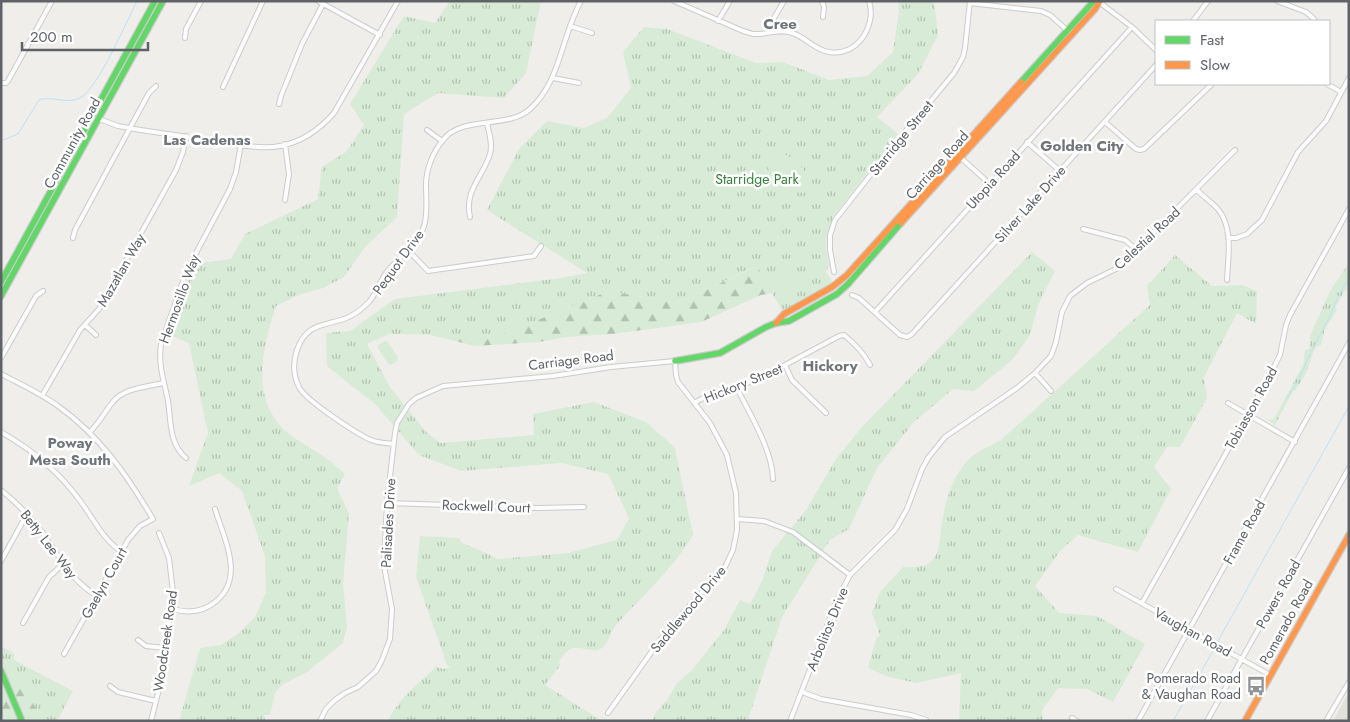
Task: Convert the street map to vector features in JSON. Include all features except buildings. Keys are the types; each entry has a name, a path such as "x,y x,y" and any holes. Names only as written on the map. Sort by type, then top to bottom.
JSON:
{"main road":[{"name":"Community Road","path":"1,282 155,1"},
{"name":"Community Road","path":"1,296 164,1"},
{"name":"Carriage Road","path":"776,323 785,322 842,290 857,268 1098,2"},
{"path":"71,155 80,147 95,120 99,119 97,114 109,92 110,85"},
{"name":"Carriage Road","path":"675,361 720,353 776,323 784,314 832,287 857,268"},
{"path":"806,302 810,309"},
{"name":"Pomerado Road","path":"1245,721 1349,535"},
{"path":"1,671 22,721"}],"street":[{"path":"2,84 8,81 52,1"},
{"path":"185,38 186,29 201,1"},
{"path":"223,87 263,1"},
{"path":"318,1 380,35"},
{"path":"99,119 118,126 241,144 270,146 286,144 309,135 325,123 334,113 398,1"},
{"name":"Pequot Drive","path":"393,444 378,442 364,436 306,397 298,386 294,372 296,352 301,339 316,326 346,318 369,302 386,274 418,238 424,226 426,182 430,162 442,141 456,129 517,117 529,111 547,91 581,1"},
{"path":"718,21 730,1"},
{"path":"771,32 771,23 784,1"},
{"path":"822,1 824,7 823,17"},
{"path":"675,2 754,34 776,31 792,32 816,48 830,52 851,48 868,31 872,16 869,1"},
{"path":"1194,20 1208,1"},
{"path":"1277,1 1306,12 1314,19"},
{"path":"970,2 1041,11 1056,19 1070,33"},
{"name":"Starridge Street","path":"834,272 830,250 830,235 835,220 954,73 963,57 970,2"},
{"path":"1098,2 1132,28 1155,49"},
{"path":"279,104 302,44 323,4"},
{"path":"570,26 592,33"},
{"name":"Utopia Road","path":"875,312 1132,28"},
{"name":"Silver Lake Drive","path":"875,312 900,335 907,337 912,334 1155,66"},
{"path":"553,78 579,82"},
{"path":"1228,238 1236,238 1247,234 1262,220 1298,152 1326,121 1349,78"},
{"path":"1105,122 1136,149 1144,149 1211,85"},
{"path":"1328,85 1342,92"},
{"path":"73,238 75,230 149,93 156,86"},
{"path":"470,218 468,208 472,190 489,156 492,144 487,123"},
{"path":"427,130 442,141"},
{"name":"Mazatlan Way","path":"42,396 73,341 100,309 176,170 183,152 186,136"},
{"path":"1027,142 1060,171"},
{"name":"Hermosillo Way","path":"186,458 180,453 173,437 159,356 187,270 230,189 236,172 241,144"},
{"path":"285,200 289,174 286,144"},
{"name":"Celestial Road","path":"1035,373 1051,356 1062,312 1070,296 1088,283 1118,268 1235,150"},
{"path":"959,156 990,184"},
{"path":"1197,190 1218,209 1224,221 1228,238 1227,280"},
{"name":"Tobiasson Road","path":"1142,603 1280,355 1290,315 1349,209"},
{"path":"1083,229 1123,239 1137,250"},
{"path":"408,250 423,268 433,271 534,256 541,246"},
{"path":"1,358 36,296 43,291"},
{"path":"852,295 859,298 875,312"},
{"path":"85,325 96,335"},
{"name":"Hickory Street","path":"694,403 709,395 737,388 785,365 838,336 844,335 865,356 870,365"},
{"name":"Frame Road","path":"1138,721 1349,343"},
{"name":"Carriage Road","path":"393,444 397,423 409,404 416,398 444,386 553,376 611,367 675,361"},
{"name":"Saddlewood Drive","path":"608,713 666,634 725,567 733,550 737,530 736,492 727,455 710,423 678,382 675,361"},
{"path":"785,365 792,380 826,413"},
{"path":"1035,373 1051,391"},
{"name":"Arbolitos Drive","path":"790,721 837,600 850,575 895,530 907,509 928,458 945,437 1017,388 1035,373"},
{"path":"1,374 57,405 90,432 100,421 112,402 123,394 163,383"},
{"path":"737,388 760,433 773,468 773,479"},
{"path":"1228,404 1295,442"},
{"path":"1,432 33,452 61,478 84,505 100,533 112,546 122,552"},
{"name":"Gaelyn Court","path":"64,654 128,540 140,526 153,519 124,471 90,432"},
{"name":"Palisades Drive","path":"320,721 326,709 335,700 358,687 376,671 390,639 392,609 384,566 387,503 393,444"},
{"name":"Powers Road","path":"1207,721 1349,468"},
{"name":"Betty Lee Way","path":"1,490 28,514 62,564 78,581 97,596"},
{"name":"Rockwell Court","path":"387,503 538,508 584,507"},
{"path":"170,608 190,612 205,609 219,600 228,587 232,575 231,562 215,509"},
{"path":"1,561 28,514"},
{"path":"737,519 764,521 793,532 850,575"},
{"name":"Woodcreek Road","path":"151,721 156,701 173,592 172,574 167,550 159,533"},
{"path":"23,624 49,577 62,564"},
{"name":"Vaughan Road","path":"1116,589 1270,675"},
{"path":"138,640 146,646 165,648"},
{"path":"1326,721 1349,682"},
{"path":"110,686 118,692 156,701"},
{"path":"802,692 820,699 911,715 926,720"}],"shaded area":[{"path":"1349,692 1349,721 1333,721"}],"green space":[{"path":"450,1 541,1 526,73 504,98 438,93 404,114 397,217 365,247 344,277 323,288 298,295 276,306 263,357 262,374 264,390 268,406 276,421 289,434 330,461 345,474 337,488 349,514 343,584 347,627 343,643 307,672 282,685 275,693 270,715 264,715 265,721 179,721 200,648 221,645 238,634 255,617 266,593 265,556 242,491 219,473 189,486 208,433 189,343 170,335 194,264 231,259 245,234 318,199 322,167 346,152 364,125 350,104 404,16 435,23"},
{"name":"Starridge Park","path":"898,1 934,1 938,35 918,74 877,117 898,134 833,217 827,235 826,247 829,265 826,272 833,283 783,312 756,266 678,303 609,291 501,335 389,334 367,344 390,387 426,432 441,443 534,435 533,414 594,402 646,422 675,448 693,535 667,571 616,625 602,648 594,650 573,648 568,651 559,661 560,666 545,685 602,721 388,721 403,698 436,667 444,669 450,667 447,665 416,577 420,536 459,538 462,543 498,559 568,553 617,540 629,518 608,474 561,463 461,471 419,455 375,404 327,366 326,333 350,331 395,299 587,273 487,210 519,149 547,121 584,128 607,118 631,88 623,52 644,27 667,29 756,63 783,62 829,80 867,76 893,52 899,11"},
{"path":"770,150 786,155 799,164 807,176 810,193 770,191 767,188"},
{"path":"1032,252 1055,271 1038,305 1030,335 1012,360 974,391 953,389 914,422 877,468 849,529 830,540 782,617 748,720 652,721 677,683 692,670 724,630 740,600 750,604 762,581 772,551 806,510 836,459 861,428"},
{"path":"1175,255 1212,286 1242,285 1257,291 1256,324 1237,313 1204,377 1207,398 1180,447 1167,447 1154,467 1171,489 1138,552 1078,535 1060,551 1035,586 1059,613 1097,616 1145,644 1113,702 1087,689 1058,688 1042,710 1043,721 959,721 961,673 917,683 889,677 868,668 876,639 880,635 872,613 880,592 903,567 923,566 930,563 936,556 948,496 963,466 976,454 1001,440 1150,305 1147,286"},
{"path":"1349,263 1349,284 1335,308 1337,310 1325,329 1321,345 1316,347 1305,375 1295,391 1293,391 1275,425 1263,416 1270,420 1274,419 1303,365 1305,350 1309,349 1311,340 1309,338 1330,291"},
{"path":"757,266 773,293 761,295 701,322 613,334 566,337 539,342 475,346 427,334 501,335 609,291 678,303"},
{"path":"789,272 794,281 781,288 776,280"},
{"path":"385,341 388,342 398,358 391,365 388,364 378,348 378,345"},
{"path":"1,646 14,654 14,660 73,691 57,721 45,721 1,657"},
{"path":"1,657 45,721 1,721"}],"waterway":[{"path":"1,141 18,134 39,100 75,100 87,92 103,69 137,1"},
{"path":"1286,399 1297,383 1339,295 1349,279"},
{"path":"1218,641 1349,406"},
{"path":"1173,721 1214,649"}],"traffic: fast":[{"path":"1,282 155,1"},
{"path":"1,296 163,1"},
{"path":"1021,82 1094,1"},
{"path":"675,361 720,353 766,327 789,321 837,294 901,223"},
{"path":"1,671 22,721"}],"traffic: slow":[{"path":"901,223 1095,9 1100,1"},
{"path":"776,323 784,314 832,287 847,275 1021,82"},
{"path":"1245,721 1349,535"}],"place":[{"name":"Pomerado Road & Vaughan Road","path":"1256,686"}],"district":[{"name":"Cree","path":"780,24"},
{"name":"Las Cadenas","path":"207,140"},
{"name":"Golden City","path":"1082,146"},
{"name":"Hickory","path":"830,366"},
{"name":"Poway Mesa South","path":"70,452"}]}
